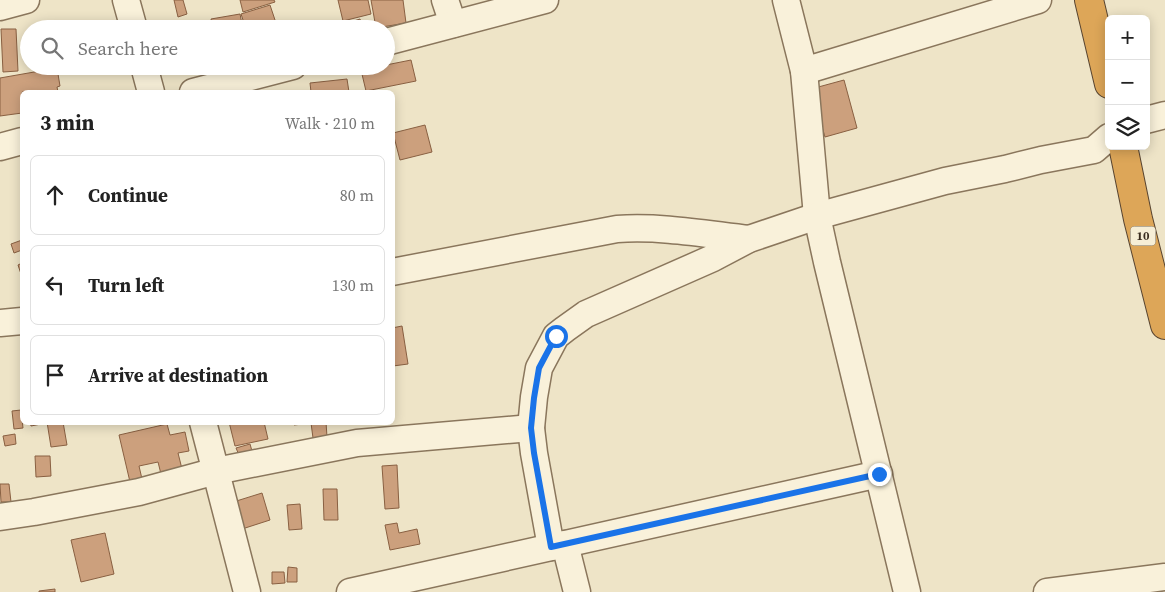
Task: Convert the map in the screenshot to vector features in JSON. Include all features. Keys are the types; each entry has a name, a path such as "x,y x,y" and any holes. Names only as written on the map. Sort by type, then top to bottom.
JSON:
{"highway":[{"path":"1089,0 1105,67"},
{"name":"10","path":"1124,150 1138,219 1165,325"}],"street":[{"path":"0,7 26,0"},
{"path":"126,0 132,20"},
{"path":"395,38 449,12 545,0"},
{"path":"786,0 804,71 817,216 907,592"},
{"path":"804,71 1038,0"},
{"path":"146,75 150,90"},
{"path":"201,90 258,75"},
{"path":"1150,119 1165,115"},
{"path":"577,592 558,546 534,453 531,428 539,368 556,336 586,314 713,258 749,239 817,216 945,181 1094,150 1105,140"},
{"path":"0,147 20,142"},
{"path":"395,271 617,229 667,229 749,239"},
{"path":"0,323 20,321"},
{"path":"204,425 247,592"},
{"path":"0,517 139,492 216,471 357,443 531,428"},
{"path":"350,592 879,474"},
{"path":"1047,592 1165,576"}],"building":[{"path":"174,0 183,0 187,14 178,17"},
{"path":"240,0 274,0 275,2 243,12"},
{"path":"338,0 368,0 371,14 343,20"},
{"path":"371,0 403,0 406,23 395,25 395,20 375,20"},
{"path":"270,5 275,20 243,20 241,14"},
{"path":"240,14 241,20 211,20"},
{"path":"1,29 16,29 18,71 3,72"},
{"path":"411,60 416,81 366,90 362,75 395,75 395,63"},
{"path":"20,74 58,75 60,86 57,87 58,90 20,90 20,113 0,116 0,78"},
{"path":"347,79 349,90 311,90 310,83"},
{"path":"844,80 857,128 825,137 811,89"},
{"path":"425,125 432,152 400,160 395,132"},
{"path":"20,241 20,251 14,253 11,244"},
{"path":"402,326 408,364 395,366 395,327"},
{"path":"20,410 20,425 23,425 23,428 14,429 12,411"},
{"path":"47,425 64,425 67,445 51,447"},
{"path":"167,425 170,435 185,432 189,451 178,453 182,469 161,474 158,462 139,466 142,479 130,482 119,435"},
{"path":"230,425 265,425 268,439 235,446"},
{"path":"311,425 326,425 327,437 313,438"},
{"path":"15,434 16,444 5,446 3,436"},
{"path":"250,444 252,451 239,455 236,448"},
{"path":"35,456 50,456 51,476 36,477"},
{"path":"397,465 399,508 385,509 382,466"},
{"path":"0,484 9,484 11,502 1,502"},
{"path":"323,489 337,489 338,520 324,520"},
{"path":"262,493 270,520 239,530 230,503"},
{"path":"300,504 302,529 289,530 287,505"},
{"path":"397,523 399,533 417,529 420,544 390,550 385,525"},
{"path":"105,533 114,574 81,582 71,540"},
{"path":"288,567 297,568 297,582 287,582"},
{"path":"272,572 284,572 285,583 272,584"},
{"path":"55,589 55,592 39,592 39,591"}],"route":[{"path":"556,336 539,368 531,428 551,547 879,474"}]}
